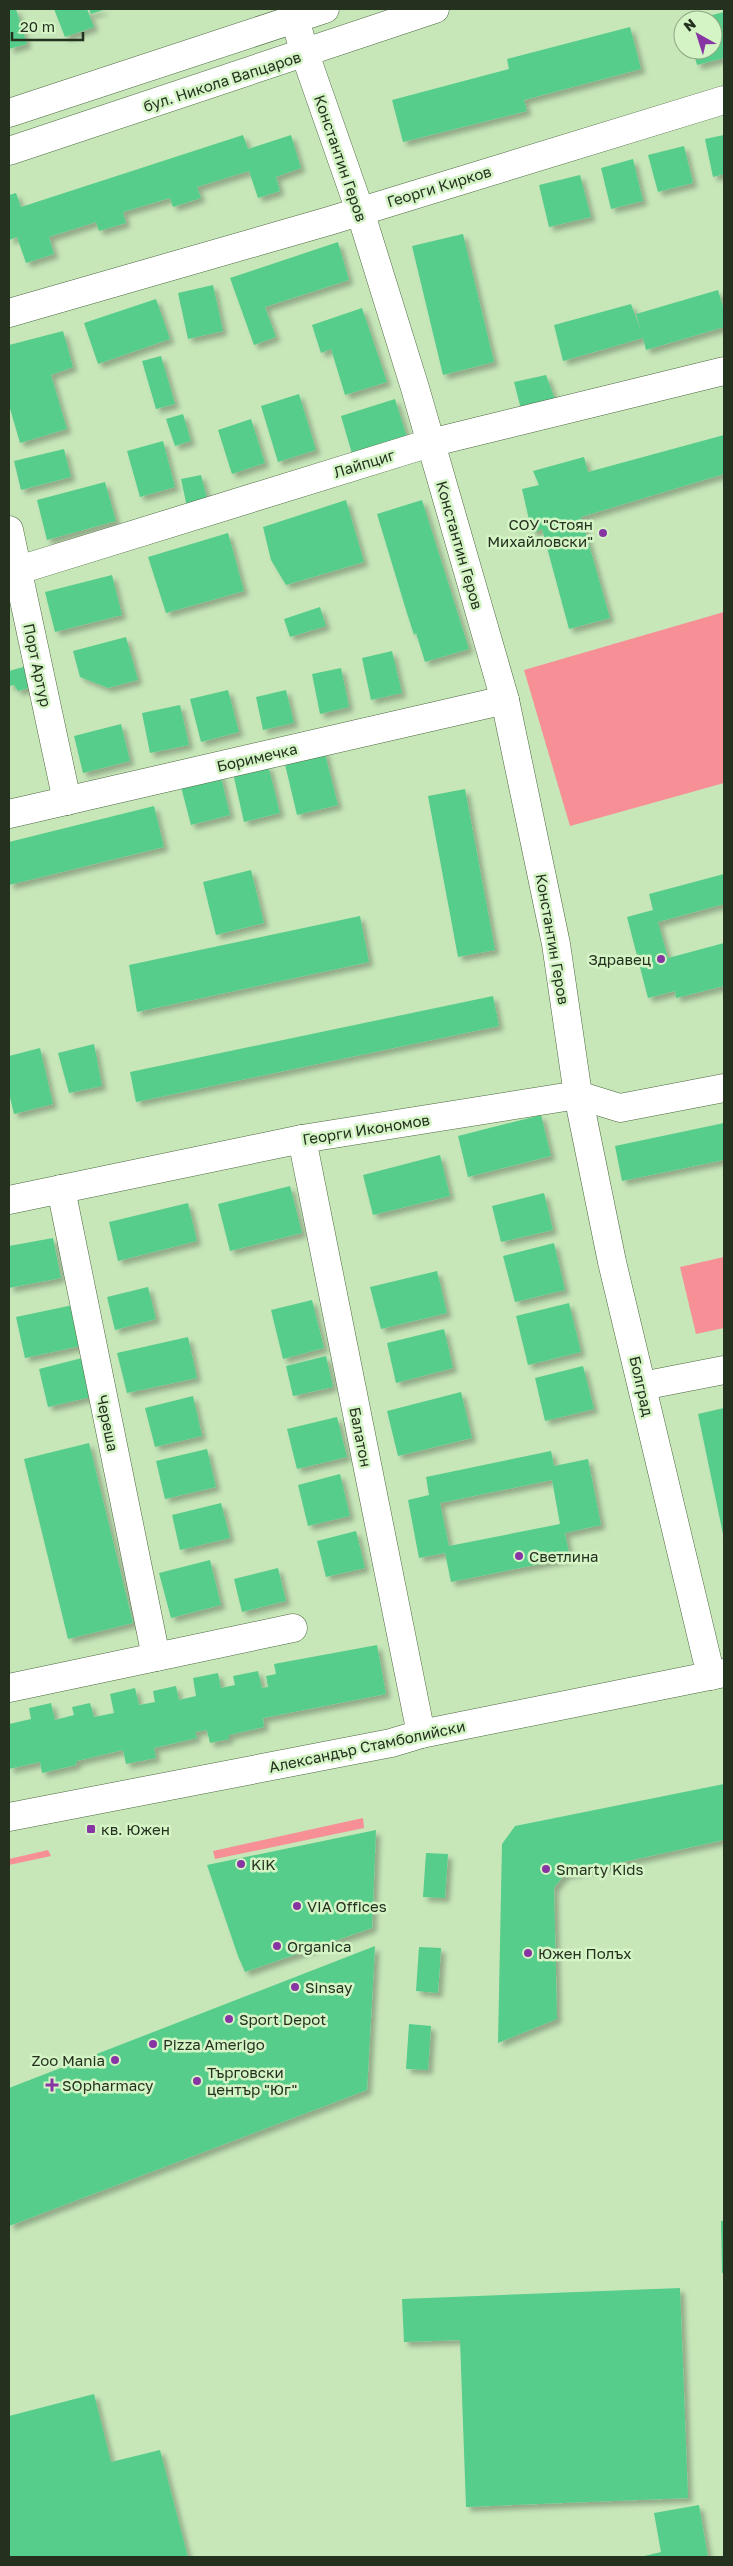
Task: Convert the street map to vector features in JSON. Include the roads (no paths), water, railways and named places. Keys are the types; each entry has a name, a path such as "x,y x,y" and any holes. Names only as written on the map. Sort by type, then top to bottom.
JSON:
{"street":[{"path":"9,113 293,14 325,9"},
{"name":"бул. Никола Вапцаров","path":"9,151 436,9"},
{"name":"Константин Геров","path":"293,14 305,54 360,211 505,700 556,944 578,1095"},
{"name":"Георги Кирков","path":"9,313 360,211 724,100"},
{"name":"Лайпциг","path":"13,572 430,443 724,371"},
{"name":"Порт Артур","path":"9,530 13,572 68,800"},
{"name":"Боримечка","path":"9,814 505,700"},
{"name":"Георги Икономов","path":"9,1200 302,1139 578,1095 620,1108 724,1088"},
{"name":"Болград","path":"578,1095 612,1262 642,1386 718,1675"},
{"name":"Балатон","path":"302,1139 421,1734"},
{"name":"Череша","path":"61,1189 156,1658"},
{"path":"642,1386 724,1370"},
{"path":"9,1688 293,1628"},
{"name":"Александър Стамболийски","path":"9,1817 391,1743 421,1734 718,1675"}],"place":[{"name":"СОУ \"Стоян Михайловски\"","path":"603,533"},
{"name":"Здравец","path":"661,959"},
{"name":"Светлина","path":"519,1556"},
{"name":"кв. Южен","path":"91,1829"},
{"name":"KiK","path":"241,1864"},
{"name":"Smarty Kids","path":"546,1869"},
{"name":"VIA Offices","path":"297,1906"},
{"name":"Organica","path":"277,1946"},
{"name":"Южен Полъх","path":"528,1953"},
{"name":"Sinsay","path":"295,1987"},
{"name":"Sport Depot","path":"229,2019"},
{"name":"Pizza Amerigo","path":"153,2044"},
{"name":"Zoo Mania","path":"115,2060"},
{"name":"Търговски център \"Юг\"","path":"197,2081"},
{"name":"SOpharmacy","path":"52,2085"}]}
